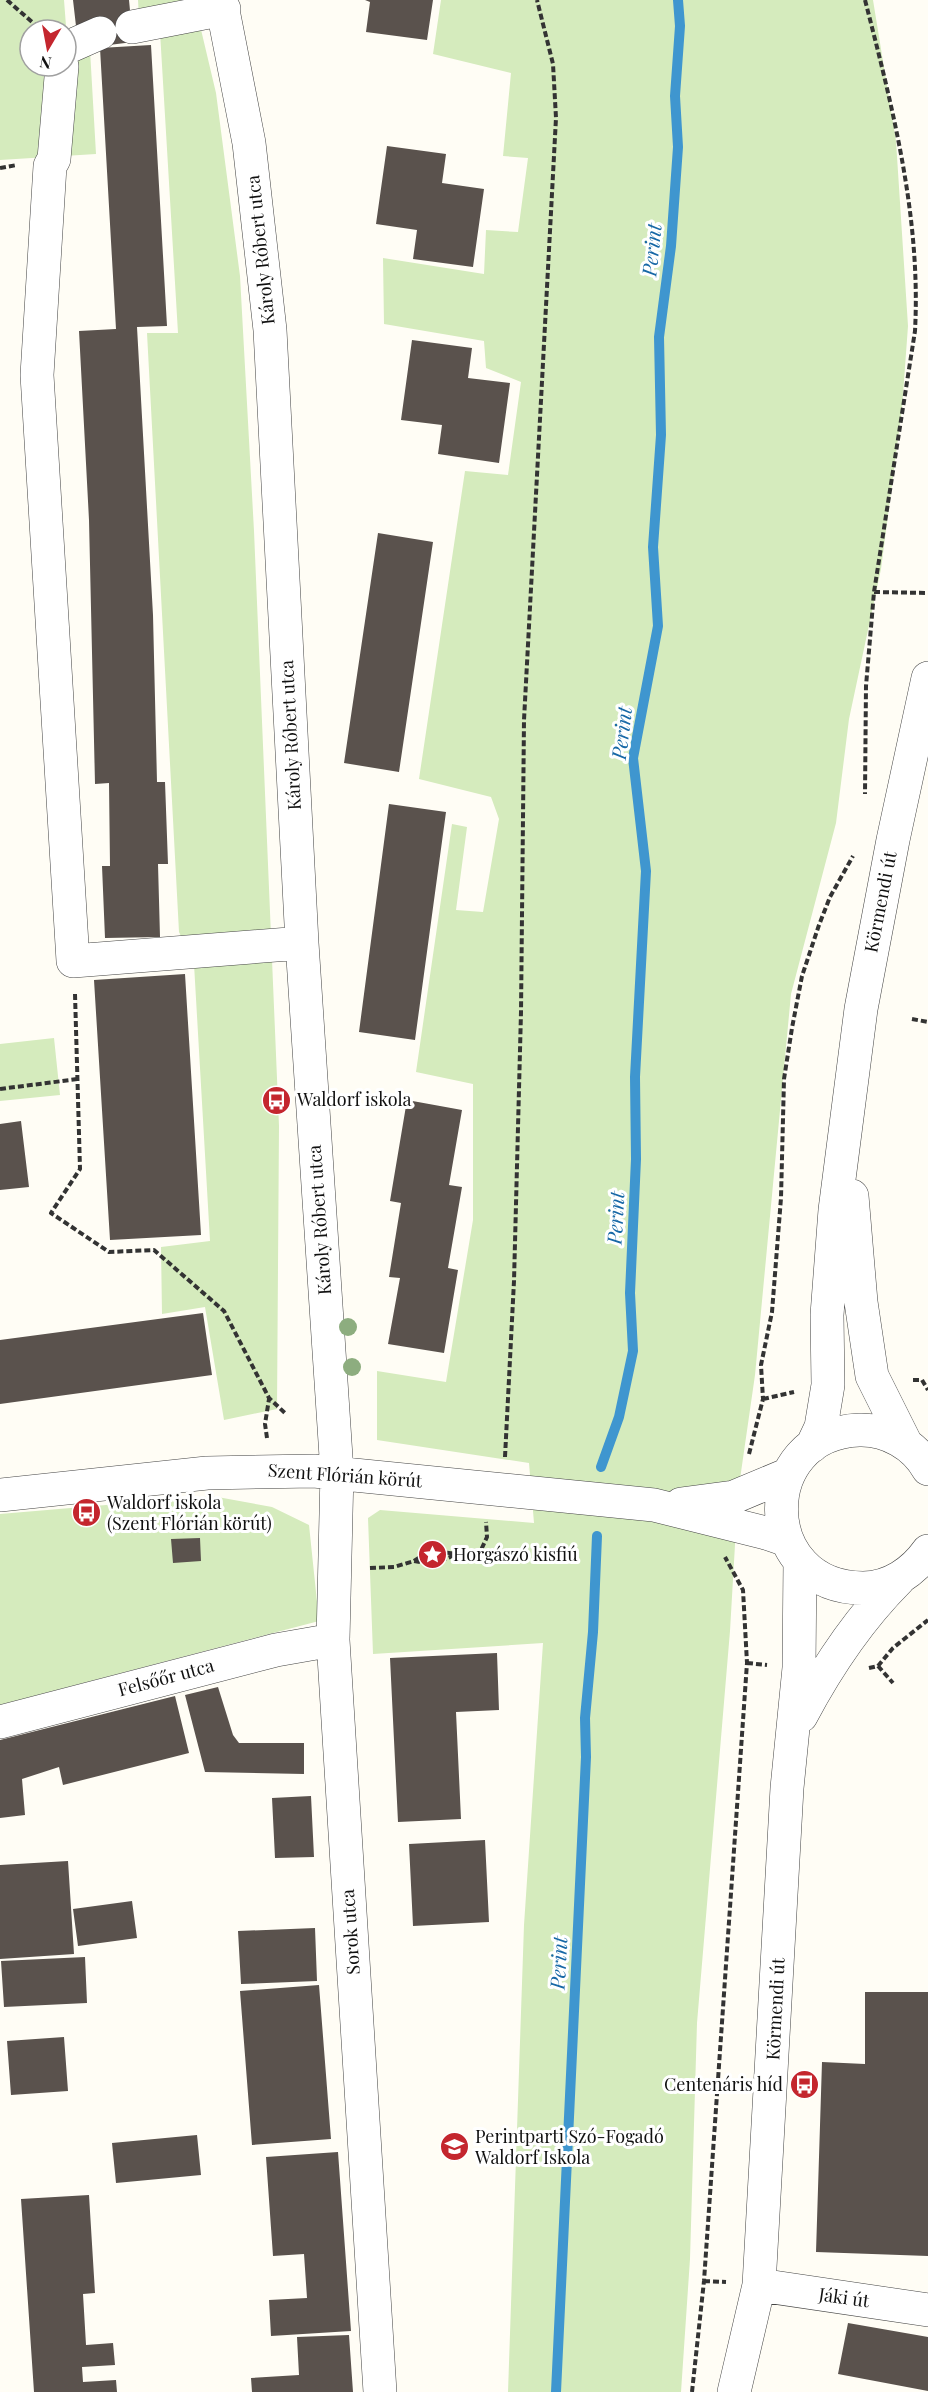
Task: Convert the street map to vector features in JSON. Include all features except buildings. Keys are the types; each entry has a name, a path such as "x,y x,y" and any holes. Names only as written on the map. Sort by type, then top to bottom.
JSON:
{"street":[{"path":"78,44 116,30 223,4"},
{"name":"Károly Róbert utca","path":"223,4 249,143 270,330 302,943 337,1472"},
{"path":"61,78 54,159 50,166 37,375 73,961 302,943"},
{"name":"Körmendi út","path":"812,1446 822,1427 828,1385 827,1315 835,1210 861,1009 893,840 928,678"},
{"name":"Körmendi út","path":"846,1128 861,1302 872,1376 922,1460"},
{"path":"789,1474 812,1446 840,1432 863,1430 882,1433 922,1460"},
{"name":"Szent Flórián körút","path":"0,1495 207,1473 268,1470 337,1472 696,1508 794,1551"},
{"name":"Sorok utca","path":"337,1472 333,1640 380,2392"},
{"name":"Szent Flórián körút","path":"696,1508 734,1497 789,1474"},
{"name":"Körmendi út","path":"734,2392 759,2285 787,1788 799,1668 794,1551 781,1509 789,1474"},
{"path":"794,1551 828,1582 849,1588 869,1588 919,1562"},
{"name":"Körmendi út","path":"794,1731 825,1672 854,1629 919,1562"},
{"name":"Felsőőr utca","path":"0,1722 276,1650 333,1640"},
{"name":"Jáki út","path":"759,2285 928,2310"}],"path":[{"path":"7,0 27,18"},
{"path":"514,1491 514,1281 521,1012 524,720 556,118 553,64 537,0"},
{"path":"865,0 903,160 912,222 917,296 915,331 874,592 866,686 866,798"},
{"path":"874,592 928,593"},
{"path":"763,1399 761,1365 772,1312 781,1198 784,1079 792,1028 802,976 819,925 830,897 856,852"},
{"path":"73,961 80,1169 51,1213 109,1252 154,1250 224,1311 269,1398 286,1414"},
{"path":"912,1019 928,1022"},
{"path":"0,1089 78,1078"},
{"path":"922,1380 928,1390"},
{"path":"267,1438 265,1424 269,1398"},
{"path":"414,1561 432,1564 459,1554 481,1550 487,1537 486,1521"},
{"path":"370,1568 394,1567 414,1561 430,1551 459,1554"},
{"path":"692,2392 704,2281 747,1663"},
{"path":"878,1666 893,1683"}],"green space":[{"path":"0,0 64,0 65,18 18,18 18,78 78,78 78,38 90,50 96,154 0,160"},
{"path":"138,0 194,0 216,93 240,276 254,531 279,1126 277,1409 224,1420 205,1307 162,1314 161,1247 210,1241 194,964 179,932 147,333 178,333 160,32 140,34"},
{"path":"441,0 873,0 896,141 908,326 902,408 881,569 849,719 836,823 791,994 755,1375 738,1493 730,1631 697,2023 690,2259 681,2392 508,2392 524,1925 543,1643 373,1654 368,1518 380,1510 534,1523 529,1463 377,1440 377,1371 446,1382 473,1220 473,1084 416,1072 452,824 467,827 456,910 483,912 499,819 491,797 419,779 465,471 508,475 521,382 486,368 484,341 384,324 383,258 484,274 486,230 518,232 528,158 503,156 511,73 433,54"},
{"path":"54,1038 60,1095 0,1101 0,1044"},
{"path":"212,1496 272,1507 309,1525 319,1621 0,1705 0,1514"}],"waterway":[{"name":"Perint","path":"601,1467 619,1417 633,1351 630,1293 636,1159 635,1077 646,871 633,758 658,626 653,547 661,435 659,337 671,246 678,147 675,96 680,26 678,0"},
{"name":"Perint","path":"556,2392 586,1757 585,1718 593,1632 597,1536"}],"place":[{"name":"Waldorf iskola","path":"276,1100"},
{"name":"Waldorf iskola (Szent Flórián körút)","path":"86,1513"},
{"name":"Horgászó kisfiú","path":"432,1555"},
{"name":"Centenáris híd","path":"804,2085"},
{"name":"Perintparti Szó-Fogadó Waldorf Iskola","path":"454,2147"}]}
